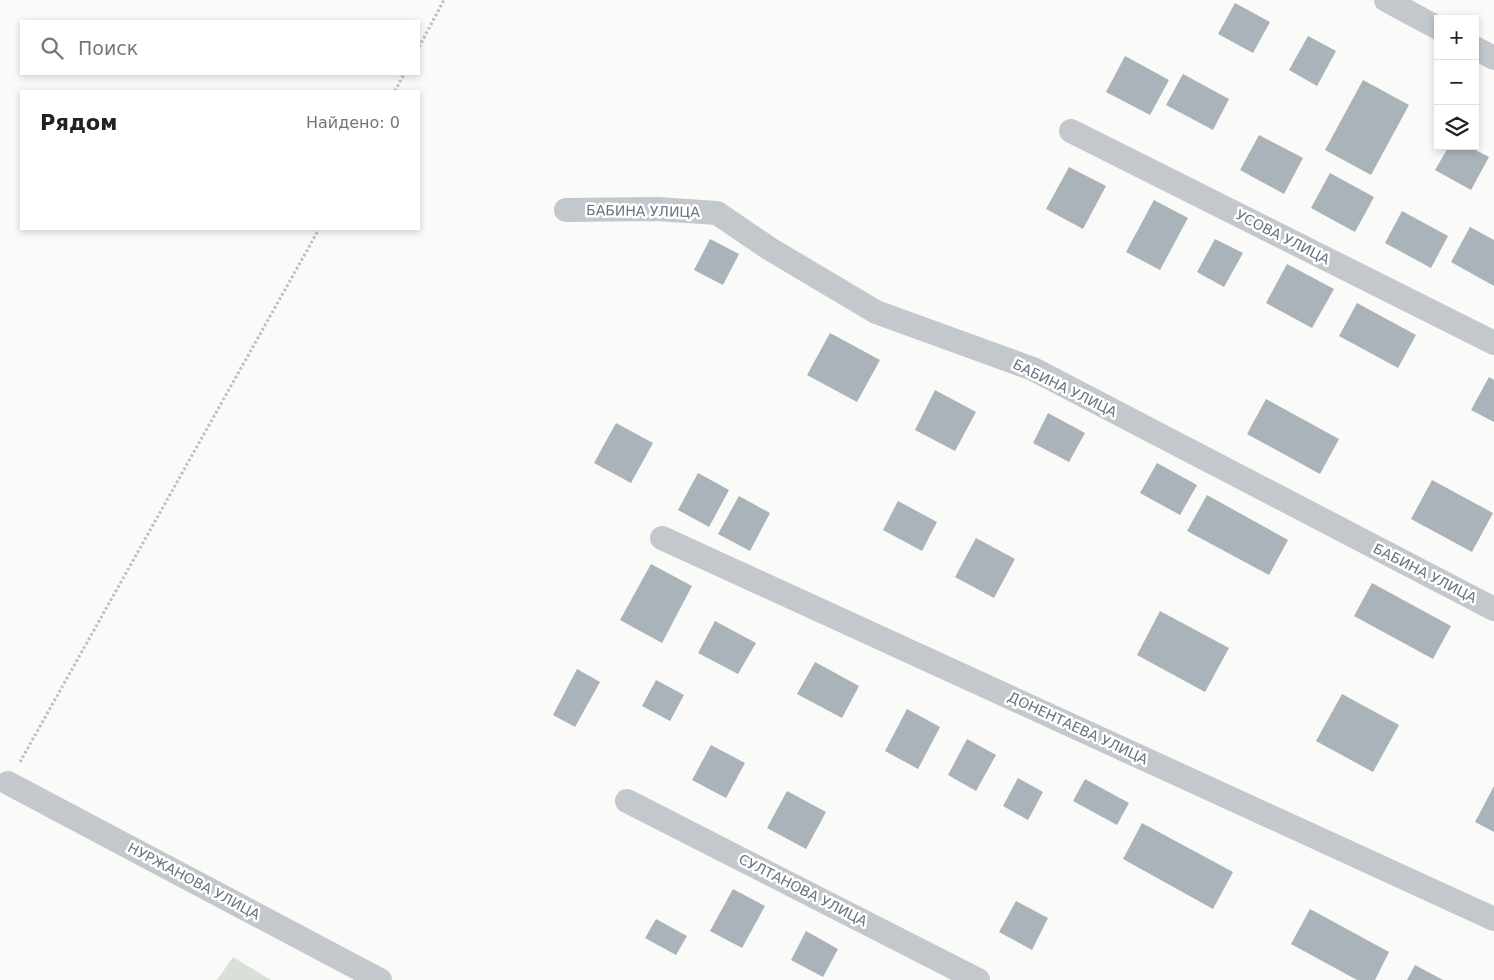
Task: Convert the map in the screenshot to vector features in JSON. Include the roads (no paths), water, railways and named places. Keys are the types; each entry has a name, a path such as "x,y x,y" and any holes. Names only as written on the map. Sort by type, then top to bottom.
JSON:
{"street":[{"path":"1386,0 1434,26"},
{"path":"1479,50 1494,58"},
{"name":"УСОВА УЛИЦА","path":"1071,132 1494,343"},
{"name":"БАБИНА УЛИЦА","path":"566,210 657,209 717,213 770,249 876,312 1033,369 1494,609"},
{"name":"ДОНЕНТАЕВА УЛИЦА","path":"662,538 1494,919"},
{"name":"НУРЖАНОВА УЛИЦА","path":"8,783 380,980"},
{"name":"СУЛТАНОВА УЛИЦА","path":"627,801 978,980"}]}
